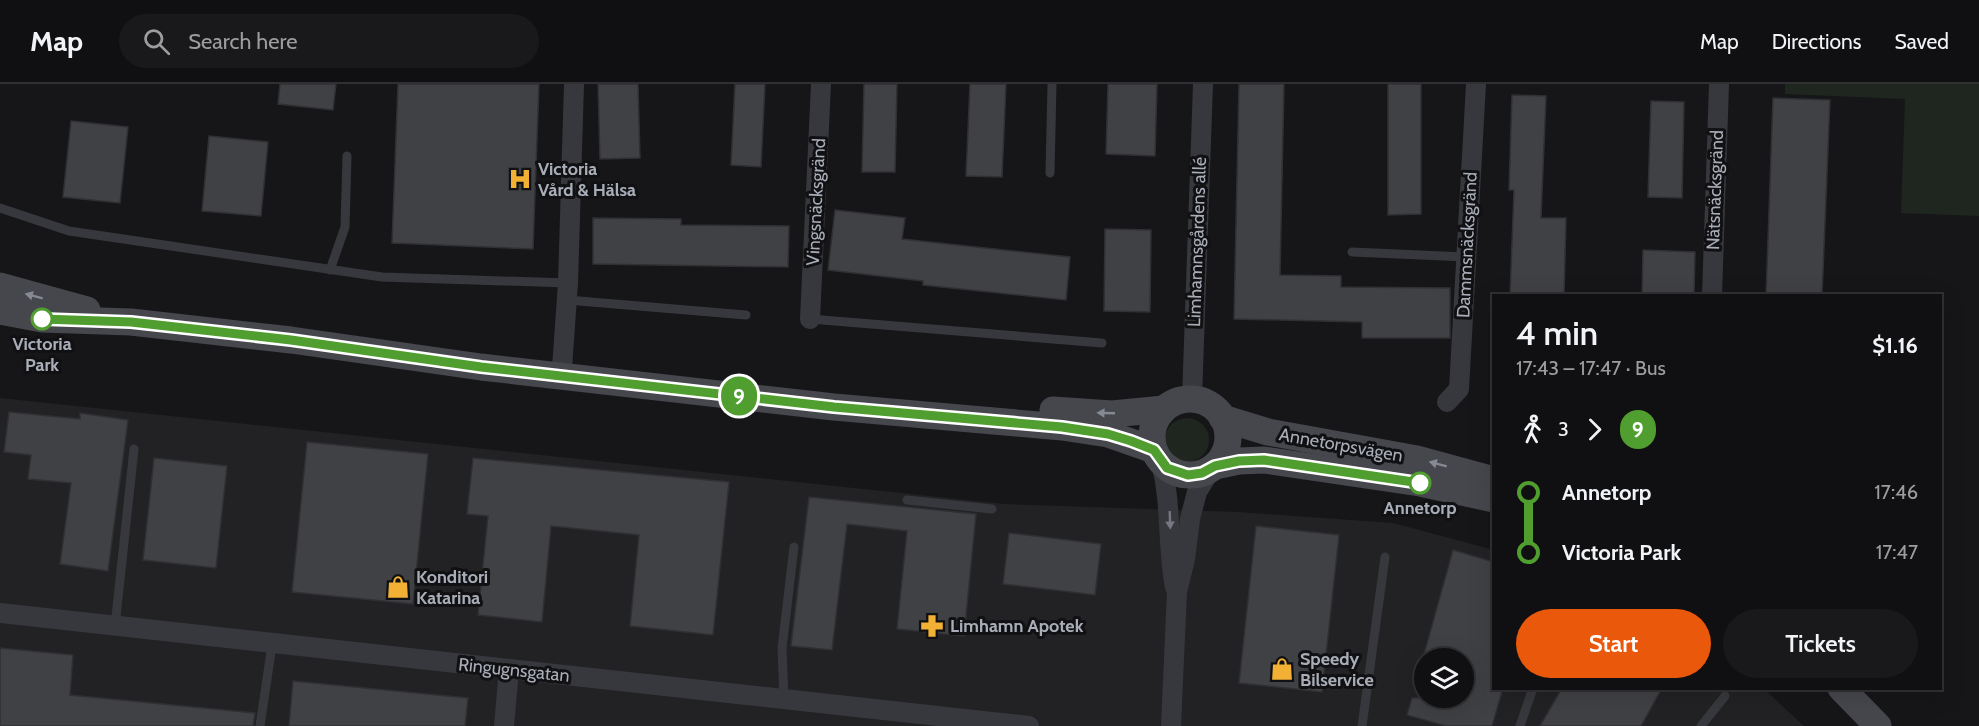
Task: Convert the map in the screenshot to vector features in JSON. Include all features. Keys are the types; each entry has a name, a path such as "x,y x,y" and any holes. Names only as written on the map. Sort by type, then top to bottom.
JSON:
{"main road":[{"name":"Annetorpsvägen","path":"0,286 131,322"},
{"name":"Annetorpsvägen","path":"0,311 42,319 131,322 291,340 481,367 834,407 1062,427 1108,434 1157,456 1173,472 1188,475 1239,461 1264,460 1420,483 1492,500"},
{"name":"Annetorpsvägen","path":"481,367 562,368 837,395 1095,413 1136,413 1164,409 1177,401 1192,399 1213,407 1222,418 1268,432 1417,459 1492,479"},
{"path":"1157,456 1153,428 1164,409"},
{"path":"1213,467 1227,447 1227,432 1222,418"},
{"path":"1843,690 1878,726"}],"street":[{"path":"562,368 574,84"},
{"name":"Vingsnäcksgränd","path":"810,319 821,84"},
{"name":"Limhamnsgårdens allé","path":"1192,399 1203,84"},
{"name":"Dammsnäcksgränd","path":"1447,402 1459,389 1476,84"},
{"name":"Nätsnäcksgränd","path":"1712,294 1719,84"},
{"path":"1157,456 1168,489 1170,561 1177,592"},
{"path":"1171,726 1177,592 1197,492 1213,467"},
{"name":"Ringugnsgatan","path":"0,613 272,645 784,699 952,722 1029,726"},
{"path":"504,726 509,670"}],"lane":[{"path":"1050,173 1052,84"},
{"path":"330,270 345,227 347,156"},
{"path":"0,208 69,231 330,270 382,277 567,291 746,315"},
{"path":"1352,252 1466,257"},
{"path":"810,319 1102,344"},
{"path":"115,626 135,449"},
{"path":"907,500 992,509"},
{"path":"784,699 782,648 794,548"},
{"path":"1362,726 1386,557"},
{"path":"260,726 272,645"},
{"path":"1520,726 1532,690"},
{"path":"1701,726 1725,696"}],"shaded area":[{"path":"1785,84 1979,84 1979,216 1901,213 1905,99 1785,94"},
{"path":"0,398 1005,504 1238,512 1393,523 1492,549 1492,690 1765,690 1804,726 0,726"},
{"path":"1187,418 1203,424 1209,440 1203,456 1187,462 1171,456 1165,440 1171,424"}],"building":[{"path":"280,84 336,84 333,110 278,104"},
{"path":"398,84 539,84 533,249 392,243"},
{"path":"598,84 638,84 640,158 600,159"},
{"path":"735,84 765,84 761,167 731,165"},
{"path":"864,84 897,84 895,172 862,172"},
{"path":"970,84 1006,84 1002,177 966,176"},
{"path":"1108,84 1157,84 1155,156 1106,154"},
{"path":"1239,84 1284,84 1280,275 1341,276 1341,287 1450,288 1450,338 1362,338 1362,322 1234,319"},
{"path":"1388,84 1421,84 1421,214 1388,215"},
{"path":"1512,95 1546,96 1541,218 1566,218 1564,294 1510,294 1514,190 1509,190"},
{"path":"1773,98 1830,100 1822,294 1766,294"},
{"path":"1651,101 1684,102 1682,198 1648,197"},
{"path":"71,121 128,127 120,203 63,197"},
{"path":"209,136 268,142 261,216 202,211"},
{"path":"835,210 905,218 902,239 1070,257 1066,300 923,285 923,281 828,270"},
{"path":"593,218 681,219 681,225 789,226 788,267 593,264"},
{"path":"1105,229 1151,230 1150,312 1104,311"},
{"path":"1643,250 1695,252 1694,294 1642,294"},
{"path":"9,412 80,419 80,413 128,420 108,571 60,564 71,483 28,479 31,455 4,452"},
{"path":"307,442 428,454 413,604 292,592"},
{"path":"154,458 227,466 216,568 143,560"},
{"path":"473,458 729,482 713,635 630,626 639,535 551,526 542,622 478,615 488,516 467,514"},
{"path":"809,497 976,514 964,636 897,629 907,531 847,524 832,650 791,646"},
{"path":"1256,526 1339,535 1322,692 1239,683"},
{"path":"1009,533 1101,544 1095,595 1003,584"},
{"path":"1453,550 1492,561 1492,690 1502,690 1492,726 1446,726 1407,715 1412,698 1414,698 1414,708 1474,708 1474,648 1426,648"},
{"path":"0,648 73,655 70,695 255,713 253,726 0,726"},
{"path":"293,681 468,698 465,726 289,726"},
{"path":"1561,690 1661,690 1641,726 1540,726"}],"bus line":[{"name":"9","path":"42,319 131,322 291,340 481,367 834,407 1062,427 1108,434 1131,441 1154,450 1161,463 1173,472 1188,475 1195,475 1215,466 1239,461 1264,460 1420,483"}],"place":[{"name":"Victoria Vård & Hälsa","path":"520,179"},
{"name":"Victoria Park","path":"42,319"},
{"name":"Annetorp","path":"1420,483"},
{"name":"Konditori Katarina","path":"398,587"},
{"name":"Limhamn Apotek","path":"932,626"},
{"name":"Speedy Bilservice","path":"1282,669"}]}
